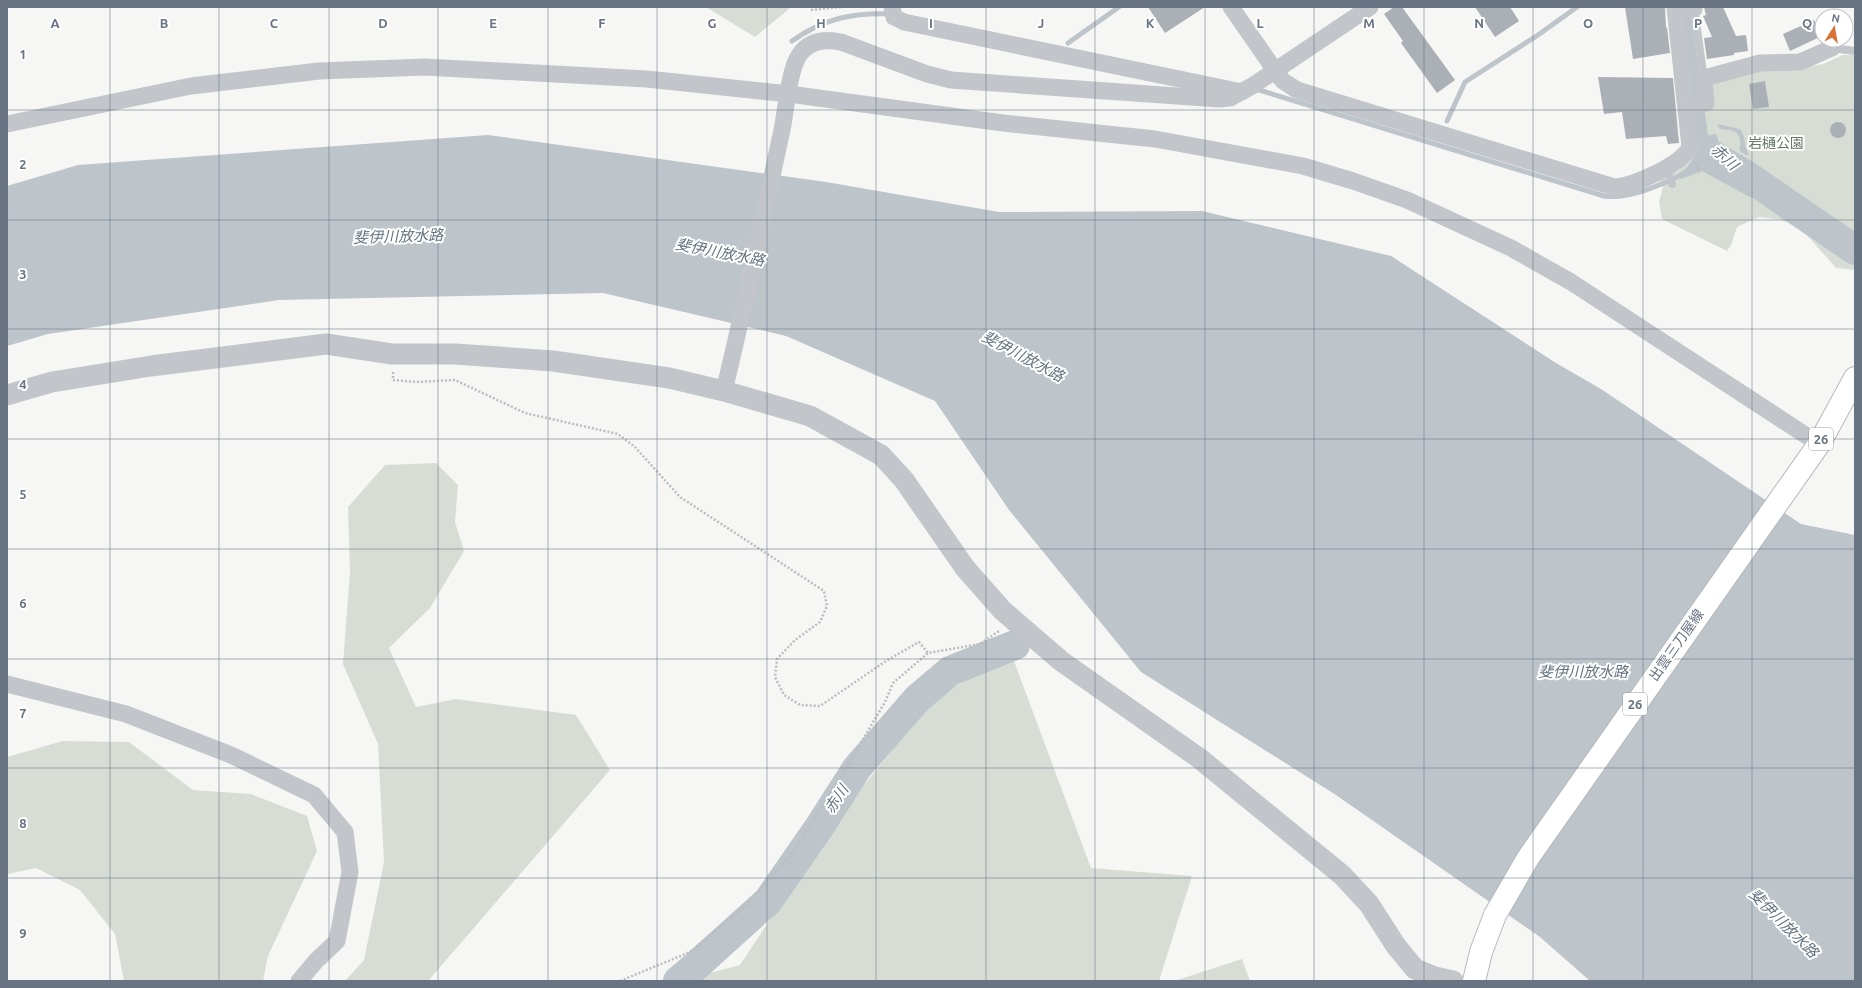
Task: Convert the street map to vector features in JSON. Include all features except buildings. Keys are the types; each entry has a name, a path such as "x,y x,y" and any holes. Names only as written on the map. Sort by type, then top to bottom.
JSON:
{"main road":[{"name":"出雲三刀屋線","path":"1474,981 1481,952 1495,915 1528,858 1819,444 1855,378"}],"street":[{"path":"1231,7 1276,72 1289,86 1296,90 1614,187 1624,187 1634,183 1669,177 1690,147 1694,104 1685,9"},
{"path":"724,391 785,116 794,64 800,54 808,46 818,41 830,40 841,42 927,74 951,80 1218,99 1230,98 1276,72 1370,7"},
{"path":"892,11 904,22 1247,89"},
{"path":"1694,104 1706,103 1704,81 1708,77 1737,70 1751,64 1800,62 1832,48"},
{"path":"7,124 191,86 319,71 424,67 647,80 789,94 1003,123 1154,139 1303,166 1353,181 1407,200 1511,248 1571,282 1819,444"},
{"path":"7,395 52,382 151,366 326,344 392,354 456,354 553,361 669,378 724,391 810,416 881,455 904,480 966,568 1002,610 1061,661 1199,758 1342,875 1369,904 1396,946 1415,969 1435,977 1453,981"},
{"path":"7,684 126,714 230,755 314,795 345,832 350,872 337,941 316,961 299,981"}],"lane":[{"path":"1685,9 1704,81"},
{"path":"1832,48 1855,51"}],"path":[{"path":"811,10 840,7"},
{"path":"392,354 393,380 416,382 455,380 524,413 618,434 635,447 680,497 824,591 826,606 820,622 795,640 777,659 775,677 784,695 800,705 820,706 886,661 919,642 928,653"},
{"path":"620,981 690,952 746,905 790,855 843,773 885,702 893,684 928,653 980,644 1014,620"}],"green space":[{"path":"706,7 789,7 789,9 755,37"},
{"name":"岩樋公園","path":"1843,55 1855,55 1855,270 1836,268 1800,227 1781,220 1759,217 1737,227 1731,245 1727,251 1662,219 1659,202 1663,187 1660,180 1678,171 1690,159 1712,81 1752,69 1793,69 1823,64"},
{"path":"436,463 458,485 455,522 464,551 430,608 389,648 416,707 456,699 576,715 610,770 428,981 345,981 364,960 384,862 378,744 343,664 350,572 348,507 385,465"},
{"path":"1011,653 1091,868 1192,876 1159,981 679,981 740,965 830,828 932,700"},
{"path":"63,741 129,742 193,790 251,794 307,816 317,851 268,956 263,981 124,981 115,934 80,890 36,868 7,874 7,757"},
{"path":"1242,959 1250,981 1174,981"}],"water":[{"path":"1690,7 1708,135 1716,134 1719,142 1754,162 1778,180 1796,199 1801,210 1798,214 1748,196 1702,171 1681,179 1679,173 1690,163 1696,150 1682,15"},
{"path":"1717,124 1740,129 1749,155 1746,155 1740,151 1740,137 1736,133 1733,131 1720,129"},
{"name":"斐伊川放水路","path":"488,135 826,182 999,212 1202,211 1391,256 1556,363 1601,389 1801,524 1855,535 1855,981 1590,981 1540,937 1336,795 1141,672 1009,510 935,401 786,336 603,293 279,300 48,334 7,346 7,186 78,165"}],"waterway":[{"path":"1068,43 1119,7"},
{"path":"1447,121 1465,82 1538,35 1577,7"},
{"path":"792,41 815,27 839,18 864,14 891,14"},
{"path":"1256,89 1604,196 1624,196 1646,190 1685,173"},
{"name":"赤川","path":"1766,189 1855,250"},
{"name":"赤川","path":"678,981 768,901 820,826 857,768 917,699 950,671 1015,645"}]}
